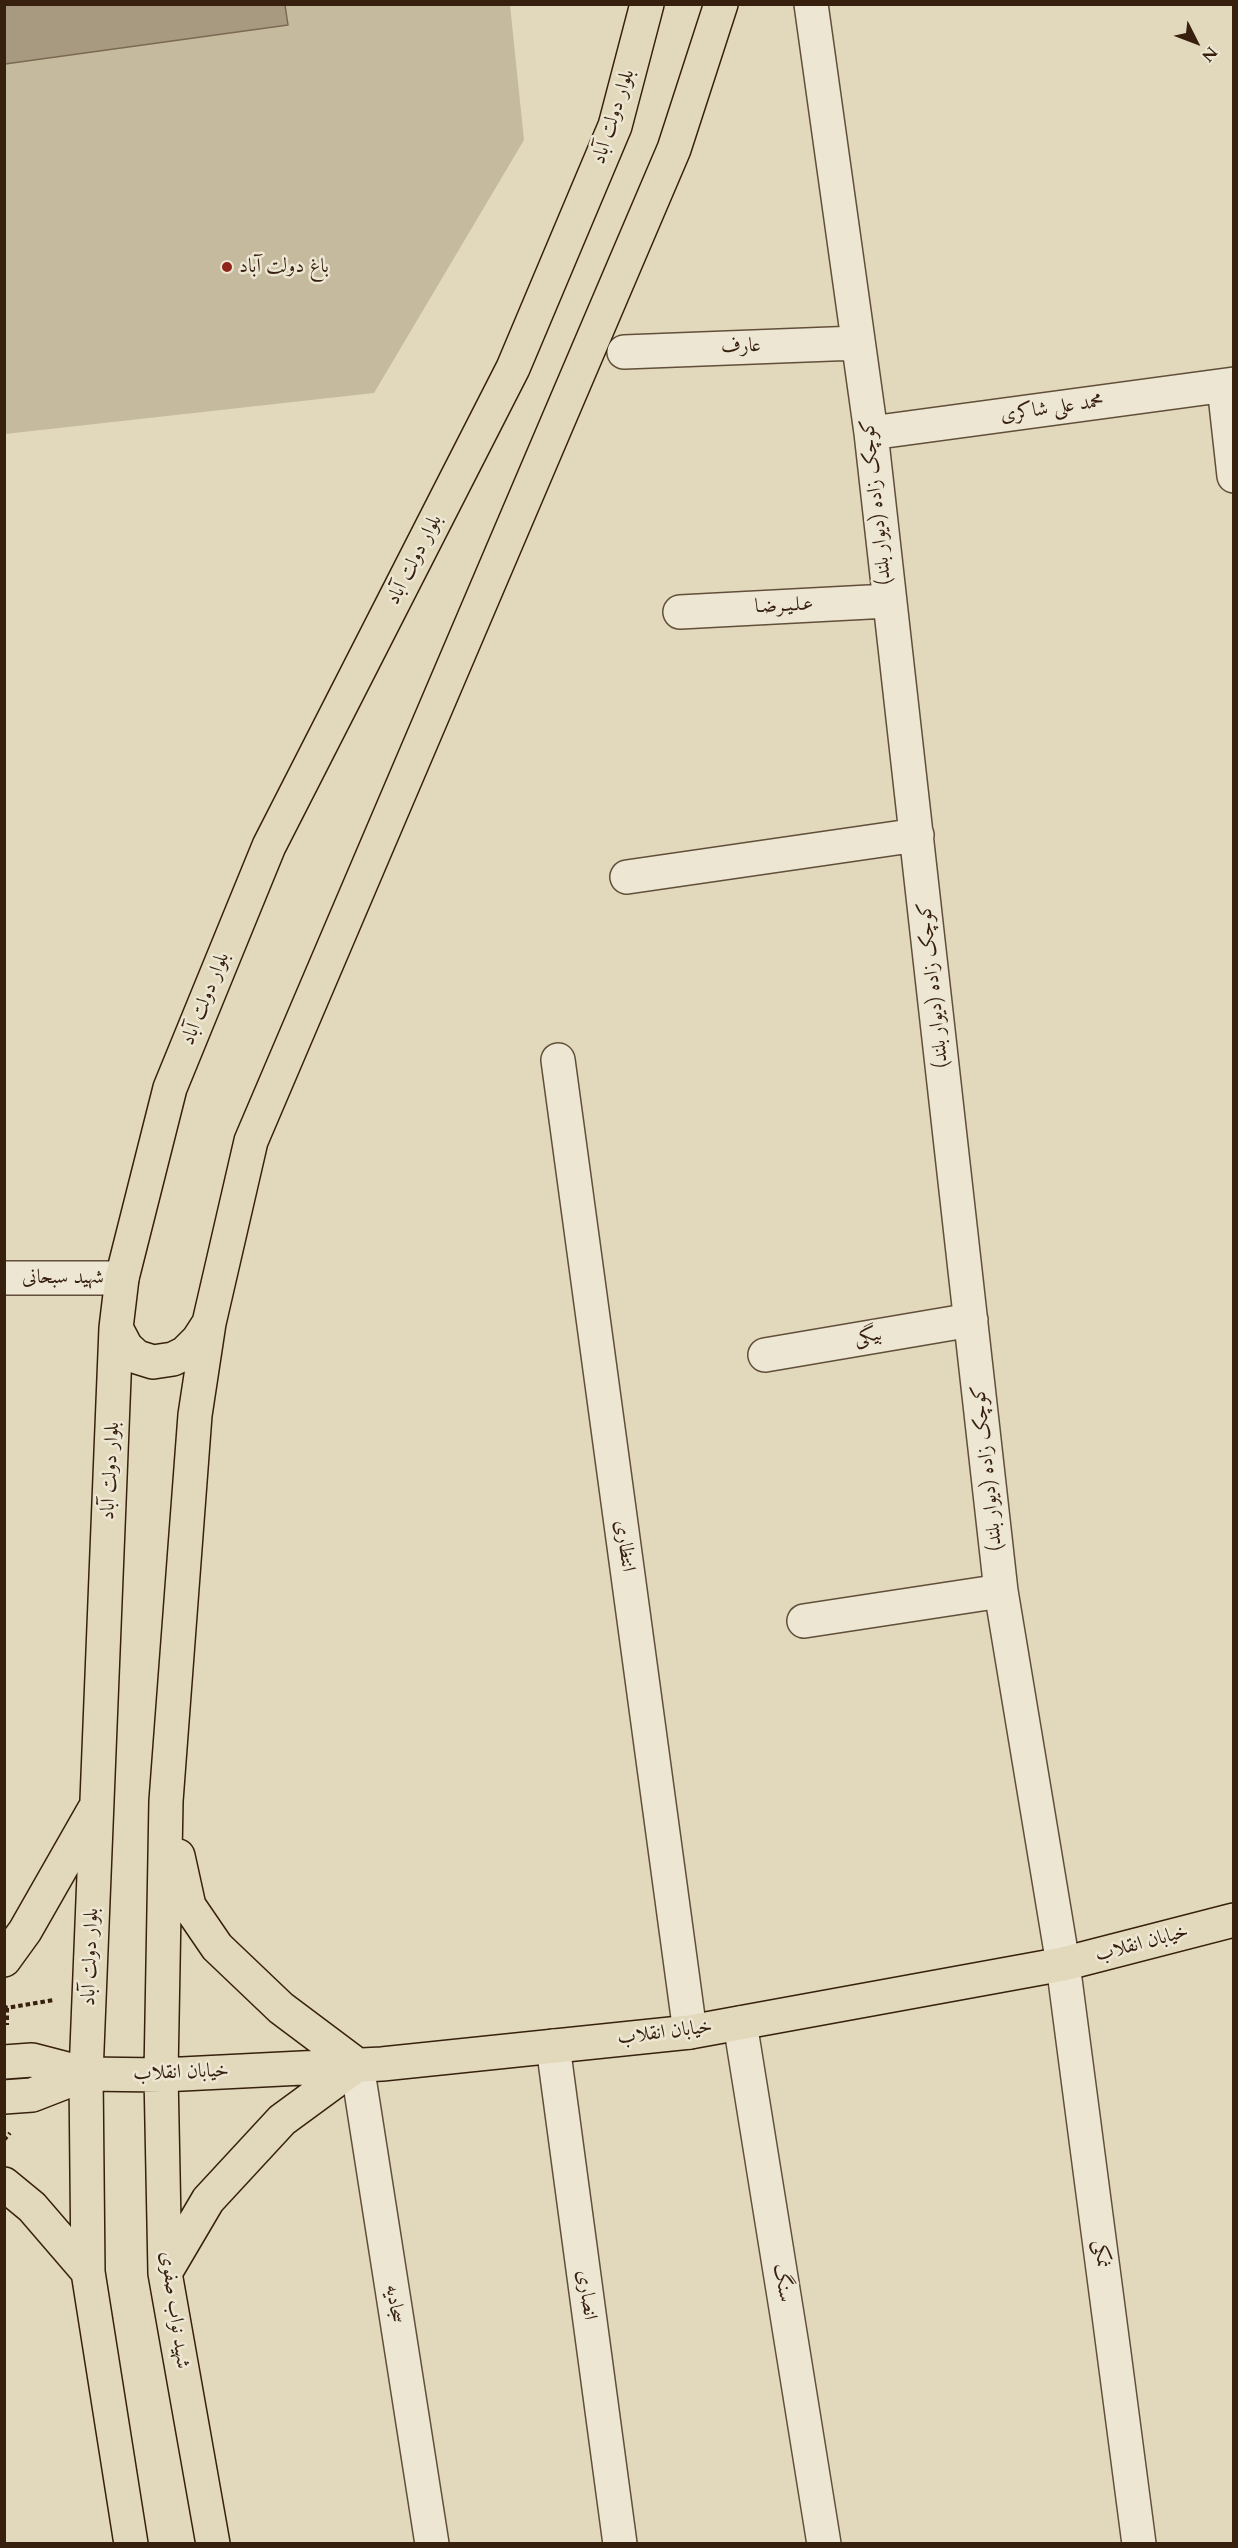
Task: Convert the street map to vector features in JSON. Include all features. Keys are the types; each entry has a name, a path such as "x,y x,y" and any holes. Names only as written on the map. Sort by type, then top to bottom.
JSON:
{"main road":[{"name":"بلوار دولت آباد","path":"86,2074 116,1328 122,1278 170,1088 269,846 513,368 615,126 647,4"},
{"path":"161,2074 166,1801 195,1415 209,1323 251,1141 670,160 721,4"},
{"path":"116,1328 126,1347 138,1357 153,1362 172,1359 185,1353 198,1340 209,1323"},
{"path":"165,2273 208,2200 275,2128 357,2065 281,2008 217,1947 189,1906 166,1801"},
{"path":"4,1960 25,1931 96,1805"},
{"name":"خیابان انقلاب","path":"4,2062 32,2060 86,2074 161,2074 357,2065 690,2032 1063,1964 1233,1920"},
{"path":"86,2074 88,2272 131,2544"},
{"name":"خیابان انقلاب","path":"4,2097 32,2095 86,2074"},
{"name":"شهید نواب صفوی","path":"161,2074 165,2273 213,2544"},
{"path":"4,2184 33,2207 88,2272"}],"street":[{"name":"کوچک زاده (دیوار بلند)","path":"811,4 871,433 888,601 917,835 1001,1591 1063,1964"},
{"name":"عارف","path":"624,352 857,343"},
{"name":"محمد علی شاکری","path":"871,433 1229,385"},
{"path":"1229,385 1233,476"},
{"name":"عـلـیـرضـا","path":"680,612 888,601"},
{"path":"627,877 917,835"},
{"name":"انتظاری","path":"558,1060 690,2032"},
{"name":"شهید سبحانی","path":"4,1278 122,1278"},
{"name":"بیگی","path":"765,1355 971,1320"},
{"path":"804,1621 1001,1591"},
{"name":"نمکی","path":"1063,1964 1139,2544"},
{"name":"سنگ","path":"740,2023 824,2544"},
{"name":"انصاری","path":"553,2046 620,2544"},
{"name":"سجادیه","path":"357,2065 432,2544"}],"shaded area":[{"path":"4,5 285,5 288,25 5,64"},
{"name":"باغ دولت آباد","path":"285,5 510,5 524,140 374,393 5,434 4,64 287,25"}],"place":[{"name":"باغ دولت آباد","path":"227,267"}]}
